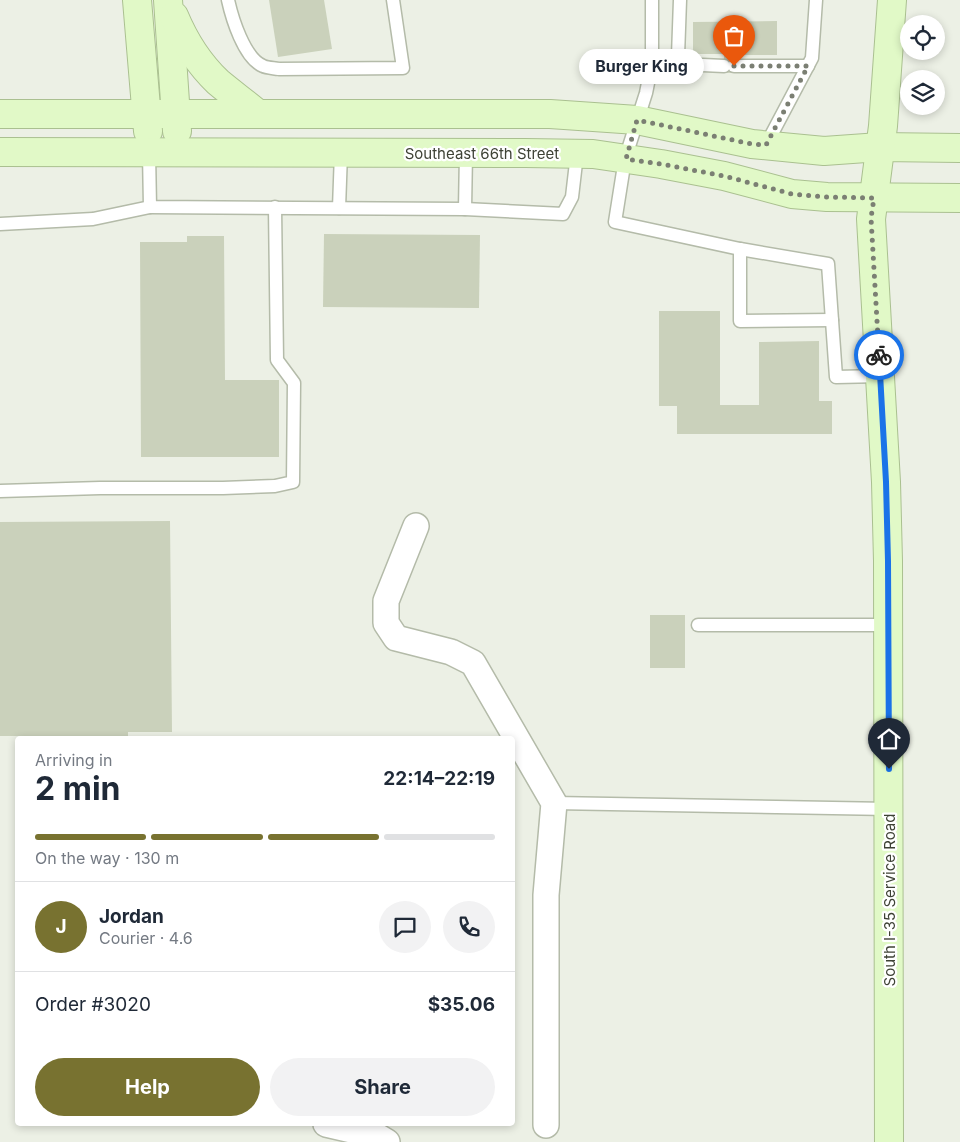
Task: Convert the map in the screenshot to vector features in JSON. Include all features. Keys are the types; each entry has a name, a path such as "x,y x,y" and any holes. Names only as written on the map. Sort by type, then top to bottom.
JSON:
{"main road":[{"path":"138,0 149,153"},
{"name":"South I-35 Service Road","path":"889,1142 889,625 886,482 871,218 883,126 892,0"},
{"path":"168,1 181,34 198,59 217,81 258,114"},
{"path":"168,1 178,153"},
{"path":"0,114 550,114 637,120 752,144 824,151 880,147 960,148"},
{"name":"Southeast 66th Street","path":"0,152 593,154 724,176 792,194 827,197 960,198"}],"street":[{"path":"416,526 386,601 386,623 396,638 451,652 473,663 554,803 546,895 546,1125"},
{"path":"334,1126 377,1136 387,1142"}],"lane":[{"path":"228,0 231,15 246,49 255,61 264,67 278,69 403,68 393,0"},
{"path":"652,0 652,63 646,93 626,159 615,222 740,249 828,264 836,377 881,376"},
{"path":"680,0 678,56 680,64 808,66"},
{"path":"766,145 812,58 816,0"},
{"path":"149,153 150,206"},
{"path":"339,208 340,153"},
{"path":"465,209 466,153"},
{"path":"0,224 93,219 150,206 465,209 563,214 572,197 577,154"},
{"path":"0,491 275,486 293,482 294,383 277,360 275,207"},
{"path":"740,249 740,321 832,320"},
{"path":"698,625 889,625"},
{"path":"554,803 889,809"}],"building":[{"path":"269,0 324,0 332,49 278,57"},
{"path":"777,21 777,55 734,55 734,73 724,73 724,54 693,54 693,22"},
{"path":"324,234 480,235 479,308 323,307"},
{"path":"187,236 224,236 225,380 279,380 279,457 141,457 140,242 187,242"},
{"path":"659,311 720,311 720,405 759,405 759,342 819,341 819,401 832,401 832,434 677,434 677,406 659,406"},
{"path":"170,521 172,732 128,732 128,736 0,736 0,522"},
{"path":"650,615 685,615 685,668 650,668"}],"way so far":[{"path":"734,66 808,66 766,145 752,144 637,120 626,159 724,176 792,194 874,198 871,218 879,355"}],"place":[{"name":"Burger King","path":"734,66"}],"route":[{"path":"879,355 888,561 889,769"}]}
